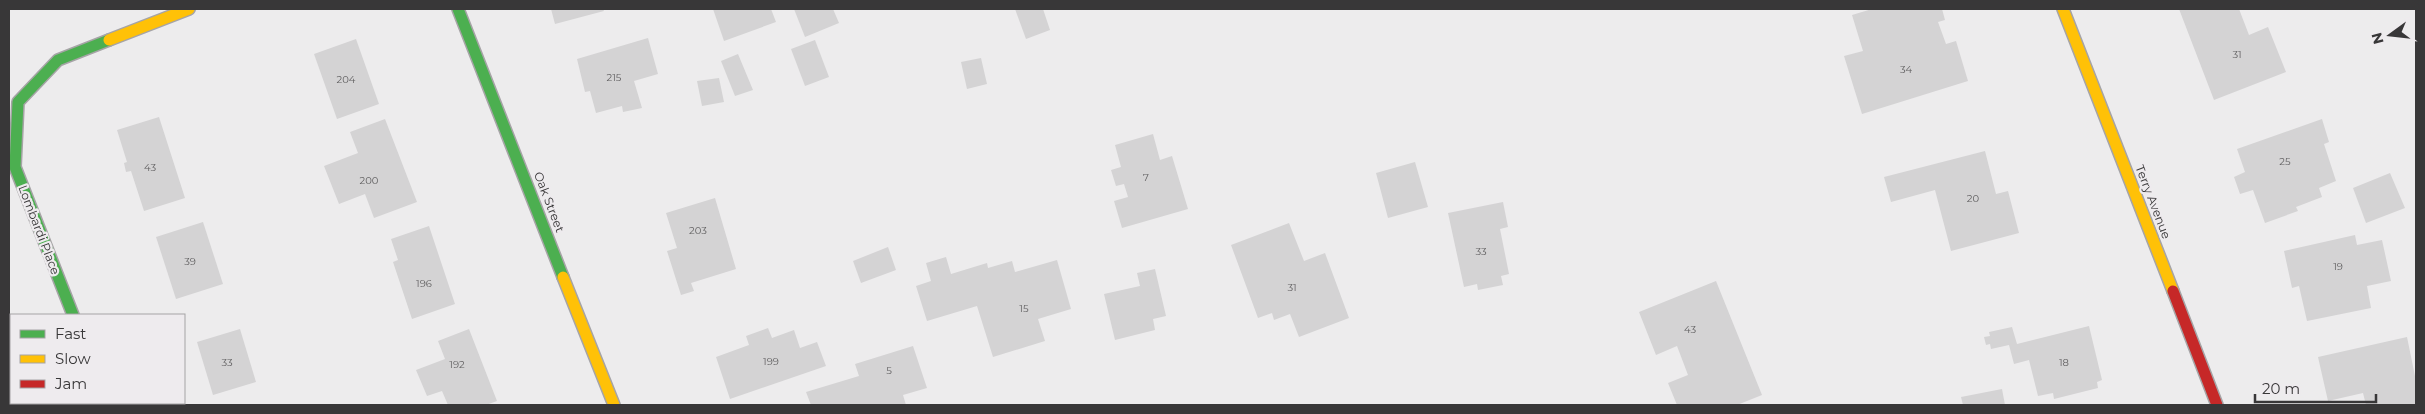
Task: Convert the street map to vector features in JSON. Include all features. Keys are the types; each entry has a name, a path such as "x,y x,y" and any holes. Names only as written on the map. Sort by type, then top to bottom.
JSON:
{"street":[{"name":"Lombardi Place","path":"73,314 15,167 18,102 58,60 190,9"},
{"name":"Oak Street","path":"458,9 614,405"},
{"name":"Terry Avenue","path":"2063,9 2217,405"}],"building":[{"path":"551,9 603,9 604,11 555,24"},
{"path":"713,9 771,9 776,22 724,41"},
{"path":"794,9 833,9 839,23 805,37"},
{"path":"1015,9 1043,9 1050,30 1026,39"},
{"path":"1872,9 1942,9 1945,20 1938,22 1946,44 1956,41 1968,81 1862,114 1844,56 1863,51 1852,15"},
{"path":"2179,9 2239,9 2249,35 2268,27 2286,72 2214,100"},
{"path":"648,38 658,74 634,81 642,108 623,112 622,106 596,113 590,91 585,92 577,59"},
{"path":"356,39 379,104 337,119 314,54"},
{"path":"815,40 829,77 805,86 791,49"},
{"path":"738,54 753,90 735,96 721,61"},
{"path":"981,58 987,84 967,89 961,62"},
{"path":"719,78 724,102 702,106 697,81"},
{"path":"159,117 185,198 144,211 131,171 126,172 124,163 127,162 117,130"},
{"path":"385,119 417,202 374,218 365,194 339,204 324,166 358,153 350,132"},
{"path":"2322,119 2329,142 2324,144 2336,181 2319,188 2322,197 2296,207 2298,211 2265,223 2253,190 2240,194 2234,177 2245,172 2237,149"},
{"path":"1153,134 1160,160 1172,156 1188,209 1122,228 1114,201 1128,197 1124,184 1116,186 1111,170 1121,167 1115,145"},
{"path":"1985,151 1996,194 2008,191 2019,233 1951,251 1935,190 1891,202 1884,177"},
{"path":"1415,162 1428,207 1388,218 1376,173"},
{"path":"2390,173 2405,208 2366,223 2353,188"},
{"path":"715,198 736,269 691,283 694,291 681,295 667,251 677,248 666,213"},
{"path":"1503,202 1508,227 1500,229 1509,274 1501,276 1503,285 1478,290 1477,284 1464,287 1448,213"},
{"path":"203,222 223,284 176,299 156,237"},
{"path":"1289,223 1304,261 1325,253 1349,318 1299,337 1290,314 1274,320 1272,313 1258,318 1231,245"},
{"path":"429,226 455,304 412,319 393,262 398,260 391,239"},
{"path":"2355,235 2357,245 2382,240 2391,281 2367,286 2371,308 2307,321 2299,286 2292,288 2284,251"},
{"path":"888,247 896,270 861,283 853,261"},
{"path":"946,257 951,274 987,263 988,268 1012,261 1015,272 1057,260 1071,309 1038,319 1045,341 993,357 977,306 927,321 916,286 931,281 926,263"},
{"path":"1155,269 1166,316 1153,319 1155,330 1115,340 1104,294 1140,286 1137,273"},
{"path":"1716,281 1762,395 1737,405 1677,405 1668,383 1688,375 1677,346 1656,355 1639,312"},
{"path":"2089,326 2102,380 2097,382 2098,388 2054,399 2053,393 2038,396 2029,360 2014,364 2009,345 1991,349 1990,344 1986,345 1984,337 1990,336 1989,332 2012,327 2017,344"},
{"path":"768,328 772,338 794,330 800,348 817,342 826,366 730,399 716,357 749,345 746,336"},
{"path":"240,329 256,382 213,395 197,342"},
{"path":"469,329 497,401 486,405 448,405 442,391 427,396 416,370 445,359 438,341"},
{"path":"2407,337 2416,381 2416,405 2366,405 2363,393 2328,401 2318,357"},
{"path":"913,346 927,388 903,395 906,405 811,405 806,392 859,376 855,364"},
{"path":"2002,389 2005,405 1963,405 1961,397"}],"traffic: fast":[{"path":"458,9 563,277"},
{"path":"73,314 15,167 18,102 58,60 109,40"}],"traffic: slow":[{"path":"109,40 189,9"},
{"path":"2063,9 2173,291"},
{"path":"563,277 614,405"}],"traffic: jam":[{"path":"2173,291 2217,405"}]}
